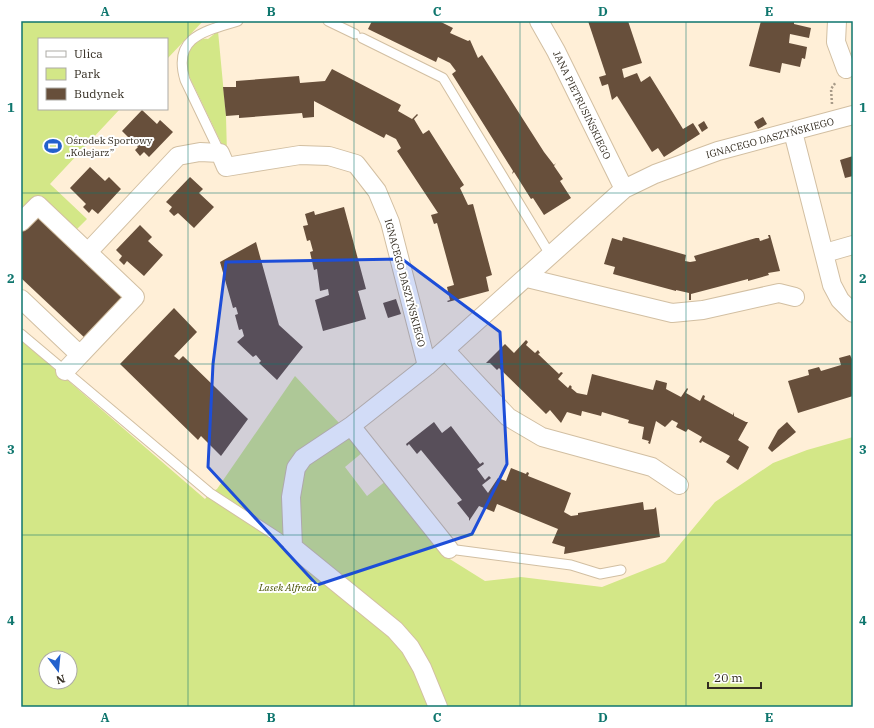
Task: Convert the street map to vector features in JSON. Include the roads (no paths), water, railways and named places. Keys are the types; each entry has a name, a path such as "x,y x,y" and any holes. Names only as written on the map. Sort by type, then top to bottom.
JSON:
{"street":[{"name":"JANA PIETRUSIŃSKIEGO","path":"539,21 556,51 624,190"},
{"path":"837,21 836,42 846,69"},
{"name":"IGNACEGO DASZYŃSKIEGO","path":"293,547 291,497 296,468 303,458 351,426 446,350 624,190 655,174 718,151 853,115"},
{"path":"792,132 832,285 840,300 853,313"},
{"path":"88,252 178,156 200,152 220,153"},
{"name":"IGNACEGO DASZYŃSKIEGO","path":"220,153 226,167 300,155 329,156 356,164 377,191 390,222 426,366"},
{"path":"21,222 38,205 135,297 65,371"},
{"path":"824,253 853,245"},
{"path":"527,278 672,313 703,310 779,293 795,297"},
{"path":"21,300 80,355"},
{"path":"446,350 508,417 542,437 652,467 679,485"},
{"path":"351,426 449,549"},
{"path":"293,547 395,630 410,648 422,668 438,707"}],"lane":[{"name":"IGNACEGO DASZYŃSKIEGO","path":"220,153 185,80 181,68 182,55 187,43 197,35 238,21"},
{"path":"328,21 443,78 550,256"},
{"path":"21,334 210,493 293,547"},
{"path":"449,549 571,565 600,574 621,570"}],"place":[{"name":"Ośrodek Sportowy „Kolejarz”","path":"53,146"}],"park label":[{"name":"Lasek Alfreda","path":"288,587"}]}
